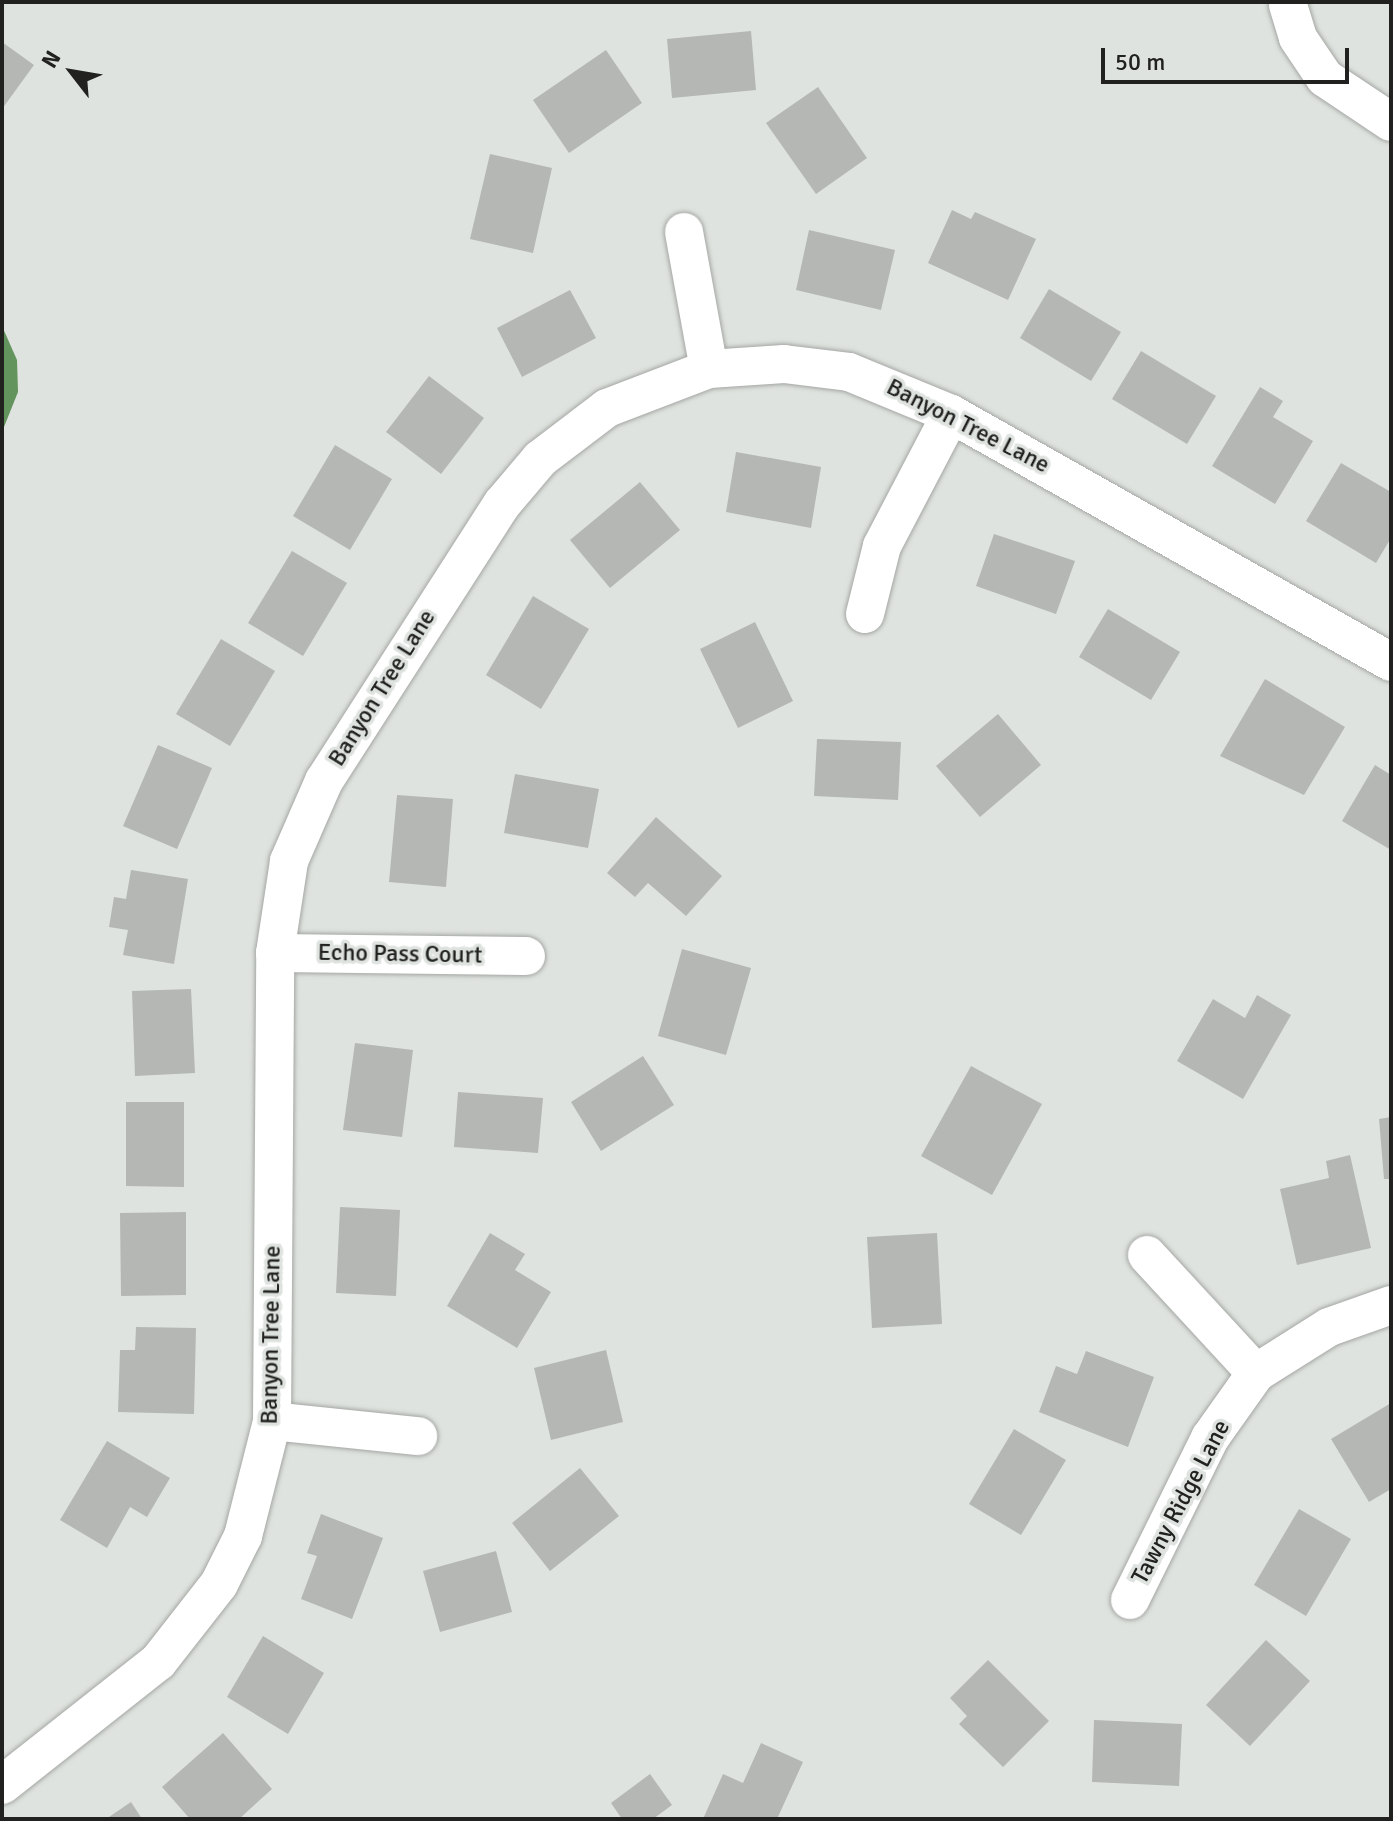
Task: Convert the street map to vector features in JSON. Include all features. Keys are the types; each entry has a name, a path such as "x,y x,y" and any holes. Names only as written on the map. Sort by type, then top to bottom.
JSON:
{"street":[{"path":"1288,5 1298,38 1325,78 1391,122"},
{"path":"684,232 709,369"},
{"name":"Banyon Tree Lane","path":"2,1785 121,1697 188,1628 243,1536 272,1421 275,953 289,861 324,781 502,504 540,459 607,408 709,369 784,364 849,372 951,414 1391,662"},
{"path":"865,614 882,546 951,414"},
{"name":"Echo Pass Court","path":"275,953 526,956"},
{"path":"1147,1255 1256,1373"},
{"name":"Tawny Ridge Lane","path":"1130,1600 1210,1438 1256,1373 1329,1327 1391,1305"},
{"path":"272,1421 418,1436"}],"shaded area":[{"path":"2,326 17,360 18,392 2,432"}],"building":[{"path":"751,31 756,90 672,98 667,39"},
{"path":"2,42 34,65 2,109"},
{"path":"606,50 642,103 569,153 533,100"},
{"path":"818,87 867,158 816,194 766,123"},
{"path":"490,154 552,168 533,253 470,239"},
{"path":"952,210 971,219 975,212 1036,239 1008,300 928,263"},
{"path":"809,230 895,250 881,310 796,290"},
{"path":"1049,289 1121,332 1091,381 1020,338"},
{"path":"570,290 596,338 522,377 497,328"},
{"path":"1141,351 1216,396 1187,444 1112,399"},
{"path":"429,376 484,418 441,474 386,432"},
{"path":"1260,387 1283,401 1273,417 1313,441 1275,504 1212,466"},
{"path":"335,445 392,479 350,550 293,516"},
{"path":"736,452 821,467 811,528 726,512"},
{"path":"1341,463 1391,492 1391,538 1376,563 1306,521"},
{"path":"640,482 680,530 610,588 570,540"},
{"path":"994,534 1075,561 1056,614 976,586"},
{"path":"292,551 347,583 303,656 248,623"},
{"path":"533,596 589,629 541,709 486,675"},
{"path":"1108,609 1180,652 1151,700 1079,657"},
{"path":"755,622 793,701 738,728 700,649"},
{"path":"221,639 275,671 230,746 176,714"},
{"path":"1265,679 1345,727 1304,795 1220,756"},
{"path":"998,714 1041,765 980,817 936,766"},
{"path":"817,739 901,742 898,800 814,796"},
{"path":"158,745 212,768 177,849 123,826"},
{"path":"1375,765 1391,775 1391,850 1342,821"},
{"path":"515,774 599,789 588,848 504,833"},
{"path":"397,795 453,799 446,887 389,882"},
{"path":"656,817 722,876 686,916 648,883 635,897 607,873"},
{"path":"131,870 188,879 174,964 123,955 128,930 109,927 114,897 126,899"},
{"path":"682,949 751,968 726,1055 658,1036"},
{"path":"191,989 195,1073 135,1076 132,991"},
{"path":"1257,995 1291,1015 1243,1099 1177,1061 1213,999 1245,1018"},
{"path":"355,1043 413,1050 402,1137 343,1130"},
{"path":"643,1056 674,1105 601,1151 571,1102"},
{"path":"971,1066 1042,1104 992,1195 921,1156"},
{"path":"458,1092 543,1098 538,1153 454,1147"},
{"path":"126,1102 184,1102 184,1187 126,1186"},
{"path":"1391,1117 1391,1179 1384,1179 1379,1119"},
{"path":"1350,1155 1371,1248 1297,1265 1280,1189 1329,1178 1326,1161"},
{"path":"340,1207 400,1210 396,1296 336,1293"},
{"path":"186,1212 186,1295 121,1296 120,1213"},
{"path":"490,1233 525,1254 515,1270 551,1292 517,1348 447,1306"},
{"path":"937,1233 942,1324 872,1328 867,1237"},
{"path":"136,1327 196,1328 194,1414 118,1412 120,1350 135,1350"},
{"path":"606,1350 623,1422 551,1440 534,1368"},
{"path":"1086,1351 1154,1377 1128,1447 1039,1412 1056,1366 1077,1374"},
{"path":"1391,1403 1391,1489 1369,1502 1331,1439"},
{"path":"1014,1429 1066,1460 1021,1535 969,1504"},
{"path":"107,1441 170,1478 147,1517 130,1507 107,1548 60,1520"},
{"path":"580,1468 619,1516 550,1571 512,1523"},
{"path":"1299,1509 1351,1539 1306,1616 1254,1585"},
{"path":"321,1514 383,1538 352,1619 301,1599 317,1556 307,1553"},
{"path":"496,1551 512,1612 440,1632 423,1571"},
{"path":"263,1636 324,1673 288,1734 227,1697"},
{"path":"1266,1640 1310,1681 1250,1746 1206,1705"},
{"path":"988,1660 1049,1721 1003,1767 959,1724 967,1716 950,1698"},
{"path":"1094,1720 1182,1724 1179,1786 1092,1782"},
{"path":"223,1733 272,1789 239,1819 190,1819 162,1787"},
{"path":"761,1743 803,1762 777,1819 703,1819 723,1774 743,1783"},
{"path":"650,1774 672,1805 653,1819 622,1819 611,1803"},
{"path":"131,1802 142,1819 106,1819"}]}
